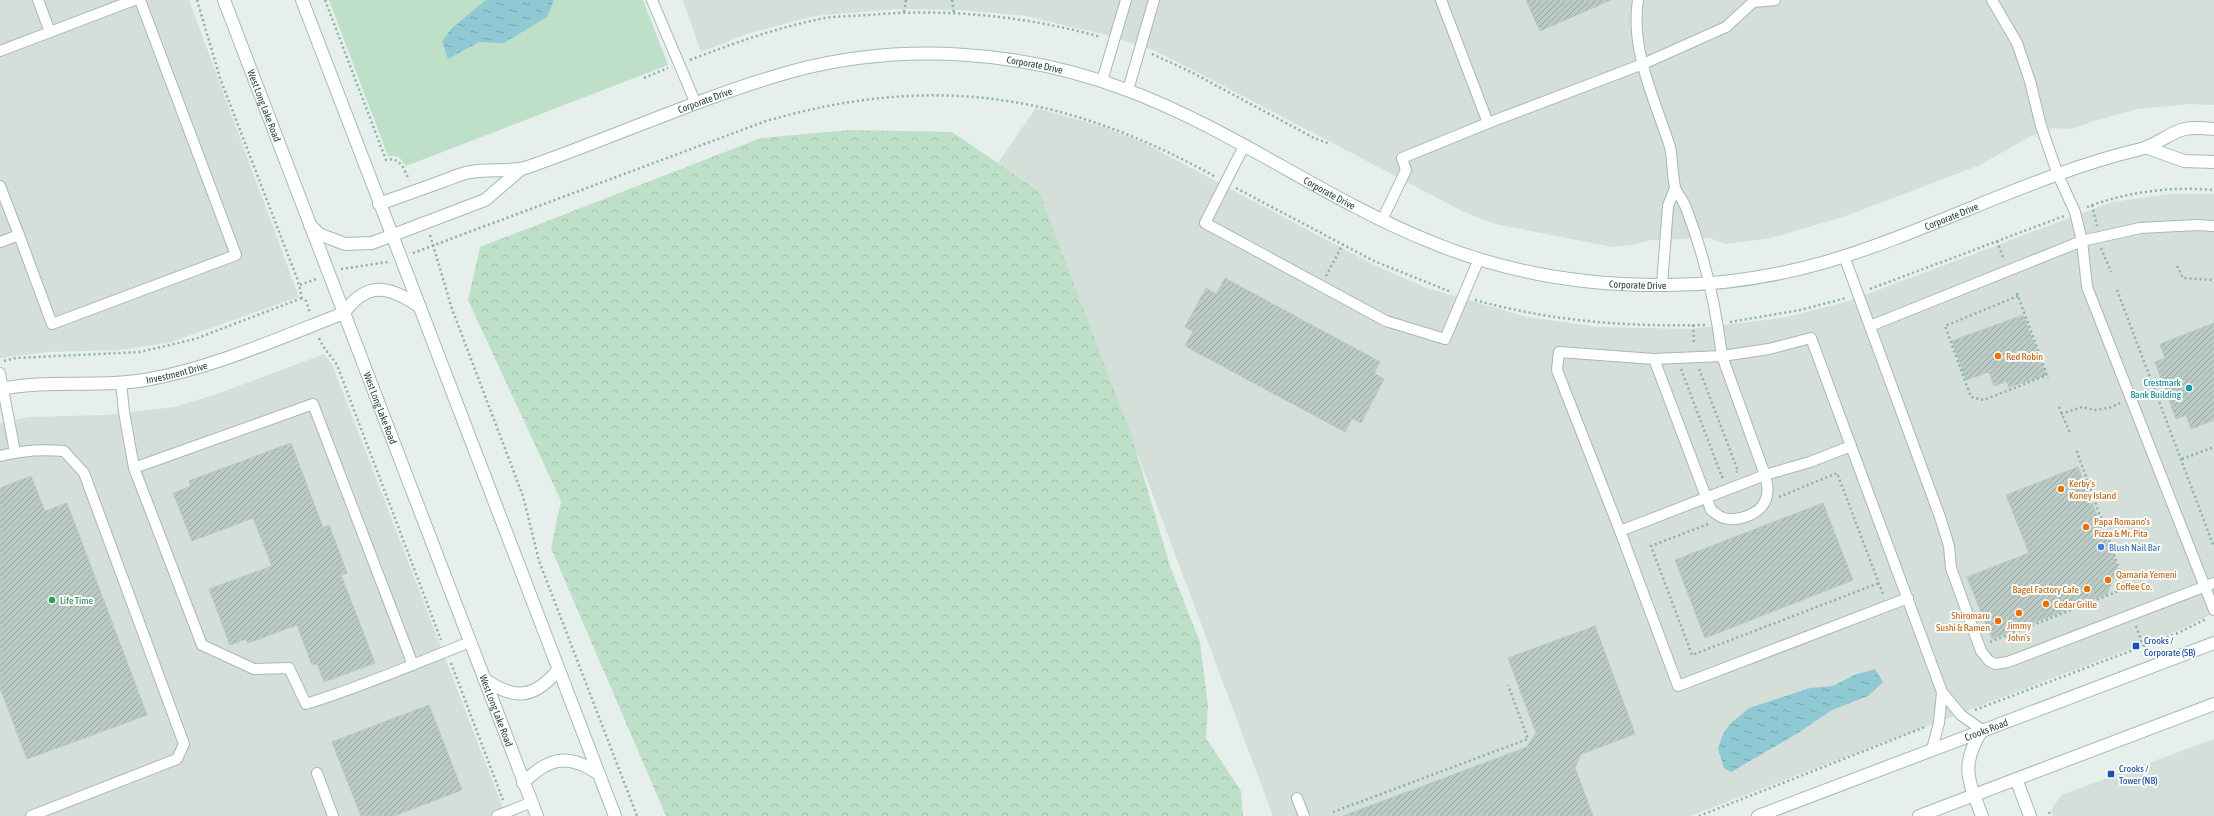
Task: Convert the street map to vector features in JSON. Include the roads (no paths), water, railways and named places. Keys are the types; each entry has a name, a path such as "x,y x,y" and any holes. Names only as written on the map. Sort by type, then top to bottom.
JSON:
{"main road":[{"name":"West Long Lake Road","path":"224,0 309,225 537,816"},
{"path":"302,0 615,816"},
{"name":"Corporate Drive","path":"379,204 472,171 520,170 696,104 801,70 849,60 903,54 958,55 992,58 1044,66 1102,81 1128,90 1186,115 1382,220 1430,242 1479,259 1558,277 1620,284 1709,284 1792,270 1844,256 2058,175 2109,157 2148,148 2182,129 2214,129"},
{"path":"2148,148 2184,161 2214,162"},
{"name":"Corporate Drive","path":"309,225 319,234 345,244 372,243 485,200 520,170"},
{"path":"344,313 360,294 380,289 406,297 420,307"},
{"name":"Investment Drive","path":"2,389 44,384 144,380 214,362 344,313"},
{"name":"Crooks Road","path":"1758,816 2214,643"},
{"path":"484,679 498,689 512,694 524,694 544,685 558,670"},
{"path":"1919,816 2214,704"},
{"path":"1982,730 1975,741 1969,761 1968,780 1982,816"},
{"path":"524,783 540,767 561,760 585,764 599,774"},
{"path":"2016,779 2030,816"}],"lane":[{"path":"38,0 50,32"},
{"path":"0,50 134,0"},
{"path":"0,186 52,324 236,255 140,0"},
{"path":"652,0 696,104"},
{"path":"1102,81 1126,0"},
{"path":"1128,90 1154,0"},
{"path":"1441,0 1488,123"},
{"path":"1638,0 1636,15 1643,64 1670,150 1676,188 1686,207 1709,284 1718,323 1722,356 1765,475 1768,491 1763,506 1750,514 1735,519 1722,518 1711,510 1654,359"},
{"path":"1382,220 1406,170 1402,158 1488,123 1643,64 1726,27 1754,2 1775,0"},
{"path":"1992,0 2017,43 2030,81 2041,126 2058,175 2075,212 2082,241 2087,287 2214,610"},
{"path":"1244,146 1206,223 1386,321 1445,339 1479,259"},
{"path":"1662,285 1668,206 1676,188"},
{"path":"1870,326 2082,241 2140,228 2197,225 2214,226"},
{"path":"0,242 19,235"},
{"path":"1844,256 1940,517 1949,546 1951,568 1966,610 1981,651 1989,661 1995,664 2008,662 2214,583"},
{"path":"1908,598 1678,686 1620,531 1557,370 1559,352 1654,359 1722,356 1769,348 1811,338 1908,598 1942,692 1961,715 1982,730"},
{"path":"0,373 15,452"},
{"path":"121,382 134,468 202,645 254,669 290,668 306,704 413,665 470,642"},
{"path":"134,468 312,404 413,665"},
{"path":"1620,531 1765,475 1810,462 1851,446"},
{"path":"0,456 15,452 41,449 64,451 84,473 184,744 177,759 31,816"},
{"path":"1932,749 1939,723 1942,692"},
{"path":"317,773 333,816"},
{"path":"1296,798 1304,816"},
{"path":"497,816 532,802"}],"water":[{"path":"486,0 554,0 547,17 504,43 479,42 448,59 442,41 452,28"},
{"path":"1875,669 1883,682 1868,696 1832,710 1798,733 1731,772 1724,768 1718,749 1723,734 1730,724 1749,708 1810,688 1833,686 1854,675"}],"place":[{"name":"Red Robin","path":"1998,356"},
{"name":"Crestmark Bank Building","path":"2189,388"},
{"name":"Kerby's Koney Island","path":"2061,489"},
{"name":"Papa Romano's Pizza & Mr. Pita","path":"2086,527"},
{"name":"Blush Nail Bar","path":"2101,547"},
{"name":"Qamaria Yemeni Coffee Co.","path":"2108,580"},
{"name":"Bagel Factory Cafe","path":"2087,589"},
{"name":"Life Time","path":"52,600"},
{"name":"Cedar Grille","path":"2046,604"},
{"name":"Jimmy John's","path":"2019,613"},
{"name":"Shiromaru Sushi & Ramen","path":"1998,621"},
{"name":"Crooks / Corporate (SB)","path":"2136,646"},
{"name":"Crooks / Tower (NB)","path":"2111,774"}]}
